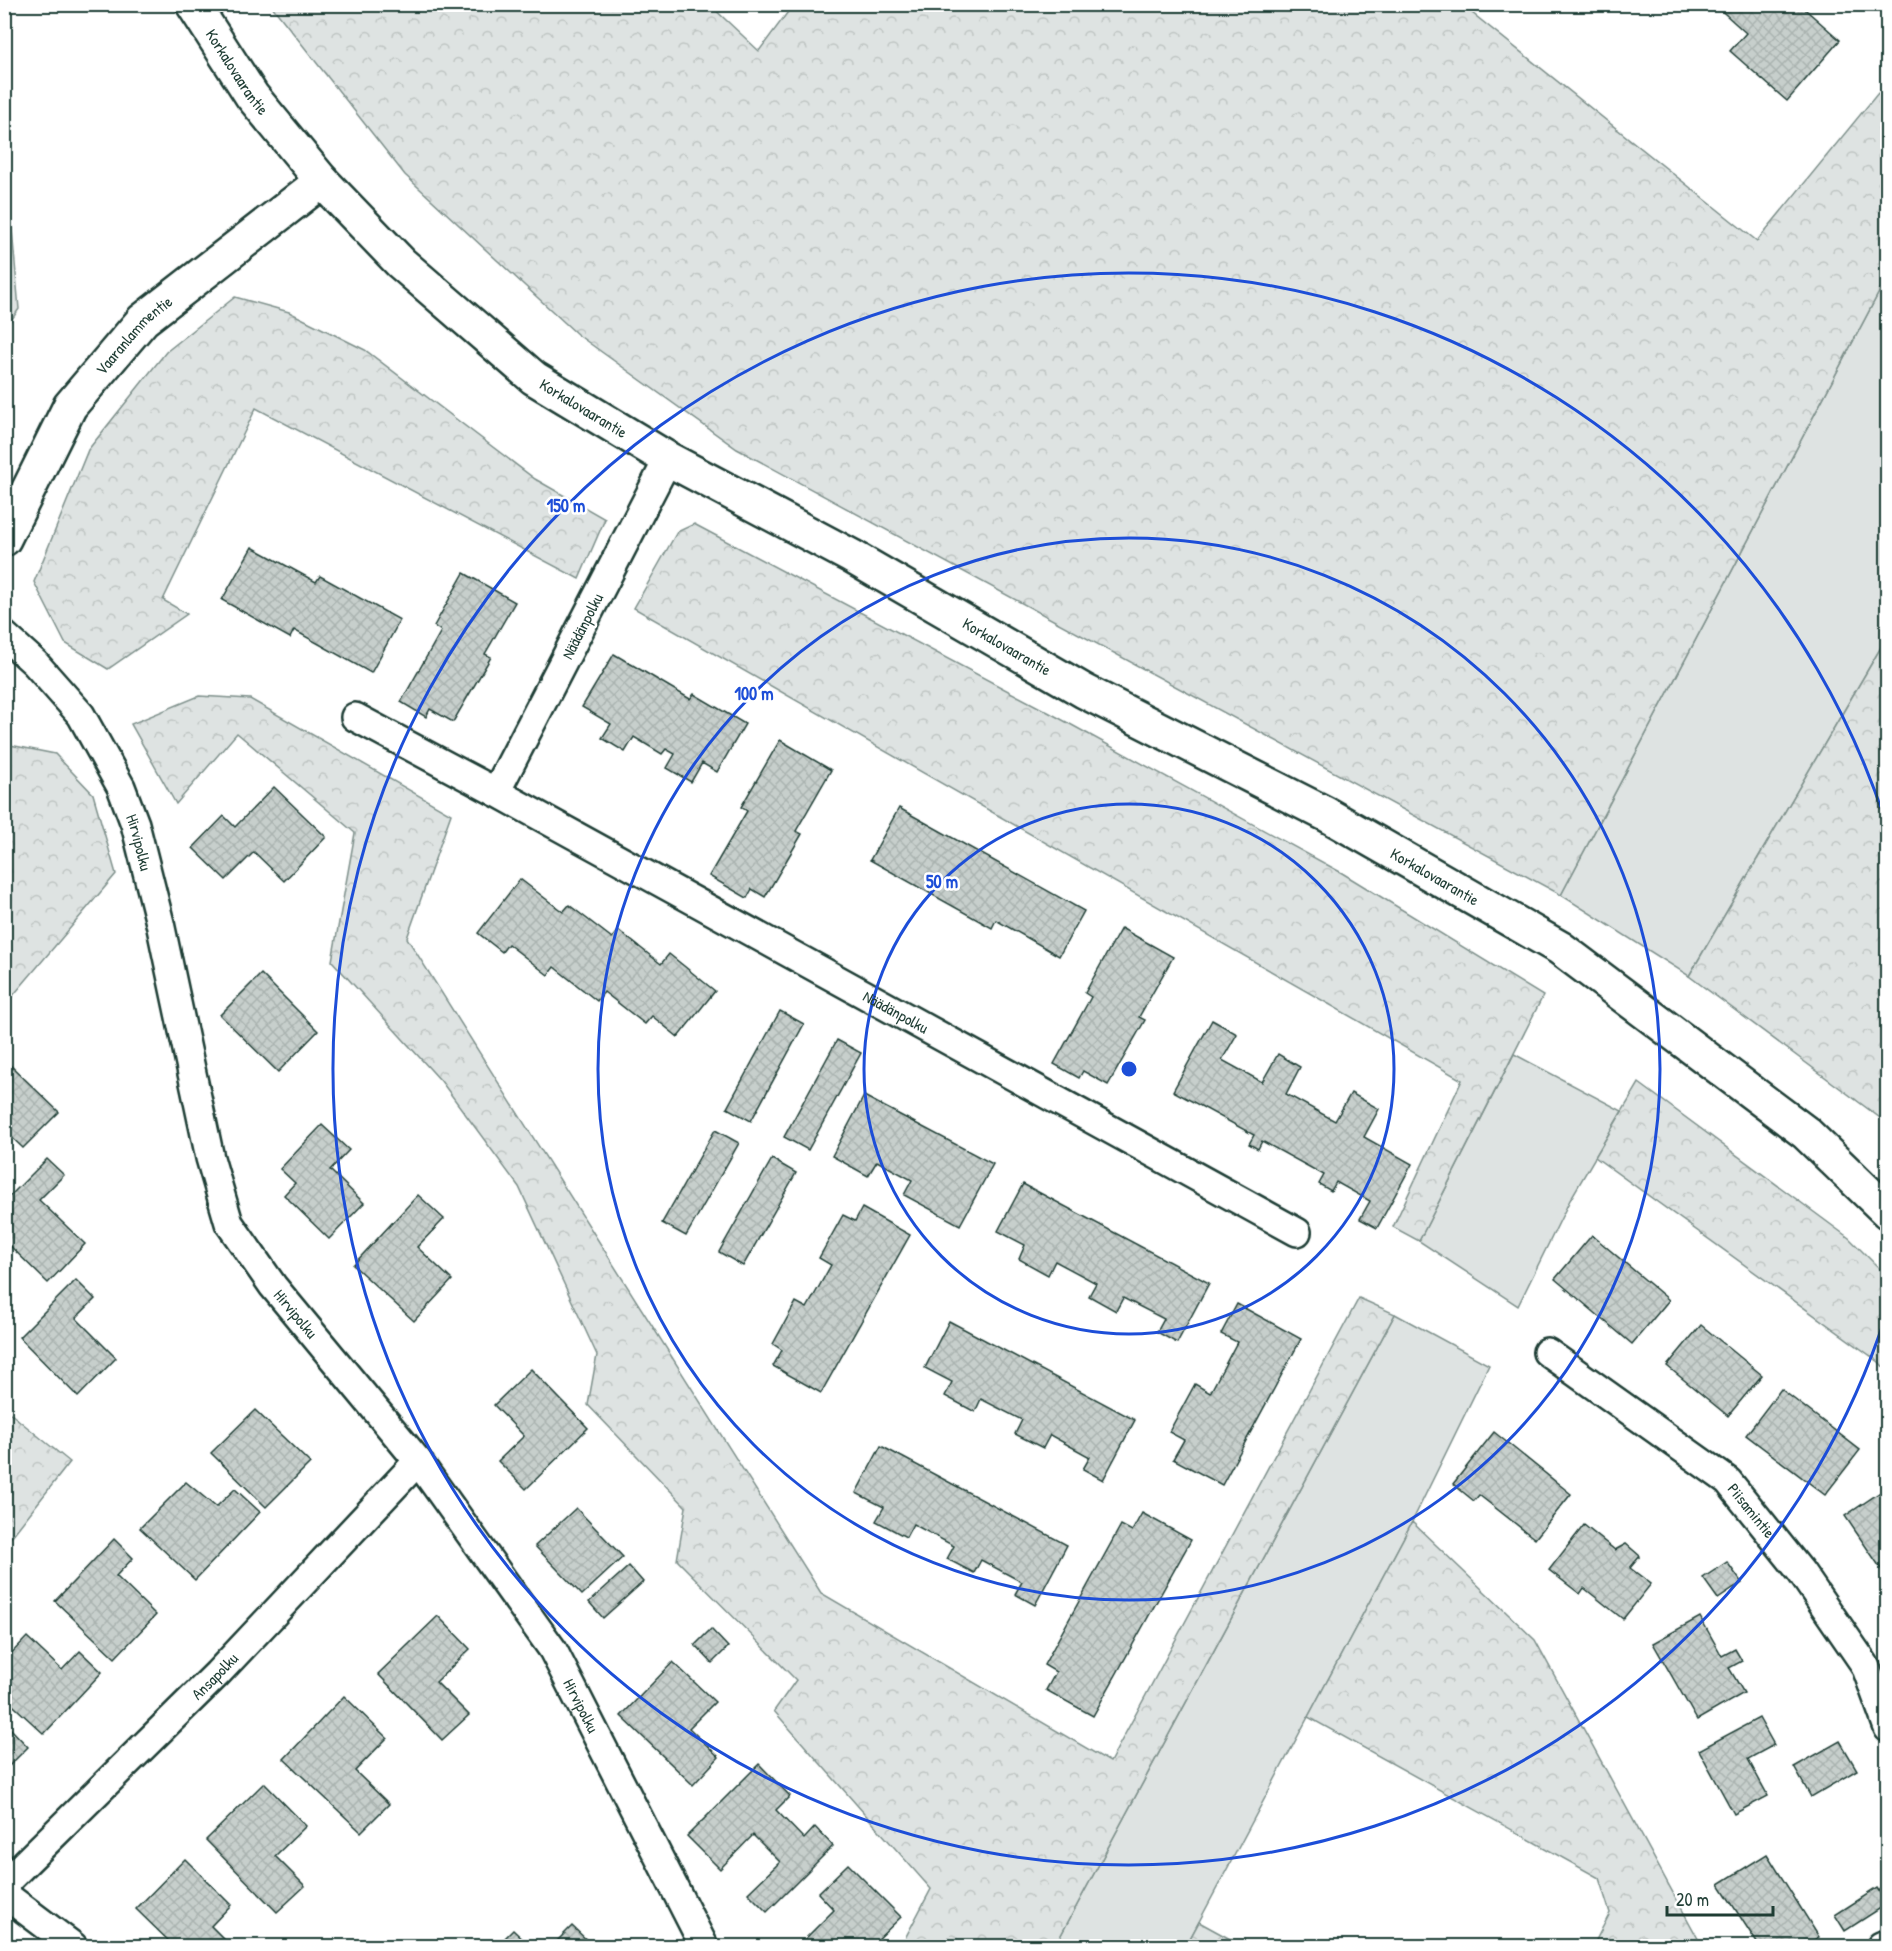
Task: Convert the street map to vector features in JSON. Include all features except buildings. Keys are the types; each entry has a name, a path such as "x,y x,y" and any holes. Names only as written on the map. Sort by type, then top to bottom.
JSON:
{"street":[{"name":"Korkalovaarantie","path":"193,4 252,96 322,181 401,262 534,378 668,459 851,556 1083,691 1326,814 1560,948 1806,1133 1887,1212"},
{"name":"Vaaranlammentie","path":"4,539 70,406 143,320 322,181"},
{"name":"Näädänpolku","path":"496,792 668,459"},
{"name":"Hirvipolku","path":"4,635 35,663 81,715 121,787 135,824 160,923 210,1158 229,1223 273,1286 418,1461 553,1650 704,1947"},
{"name":"Näädänpolku","path":"355,717 496,792 1297,1232"},
{"name":"Piisamintie","path":"1547,1352 1728,1481 1801,1572 1865,1665 1887,1728"},
{"name":"Ansapolku","path":"4,1884 217,1674 418,1461"},
{"path":"4,1894 73,1947"},
{"path":"1881,1947 1887,1943"}],"green space":[{"path":"271,5 710,5 759,51 793,5 1462,5 1757,241 1878,93 1887,101 1887,277 1561,895 737,449 578,335 405,175"},
{"path":"5,149 19,309 4,329"},
{"path":"1887,277 1887,637 1689,976 1561,895"},
{"path":"235,297 289,312 365,350 535,479 605,519 579,579 256,408 163,600 187,614 108,669 65,643 34,582 88,450 166,352"},
{"path":"694,524 1048,712 1342,873 1543,996 1419,1241 1393,1227 1462,1080 634,608 677,532"},
{"path":"1887,637 1887,1123 1689,976"},
{"path":"199,696 250,699 451,814 407,938 821,1593 1110,1762 1359,1298 1395,1314 1055,1946 901,1946 931,1889 774,1711 796,1680 677,1560 686,1507 588,1405 597,1355 519,1187 441,1081 332,961 355,833 237,733 176,804 131,724"},
{"path":"5,744 55,754 93,794 116,874 5,1005"},
{"path":"1514,1054 1622,1111 1570,1200 1518,1306 1419,1241"},
{"path":"1639,1083 1849,1238 1887,1276 1887,1371 1879,1362 1595,1157"},
{"path":"1395,1314 1489,1365 1412,1522 1186,1946 1055,1946"},
{"path":"5,1409 70,1462 4,1545"},
{"path":"1412,1522 1535,1640 1702,1946 1593,1946 1610,1913 1599,1878 1308,1717"},
{"path":"1199,1922 1243,1946 1186,1946"}]}
